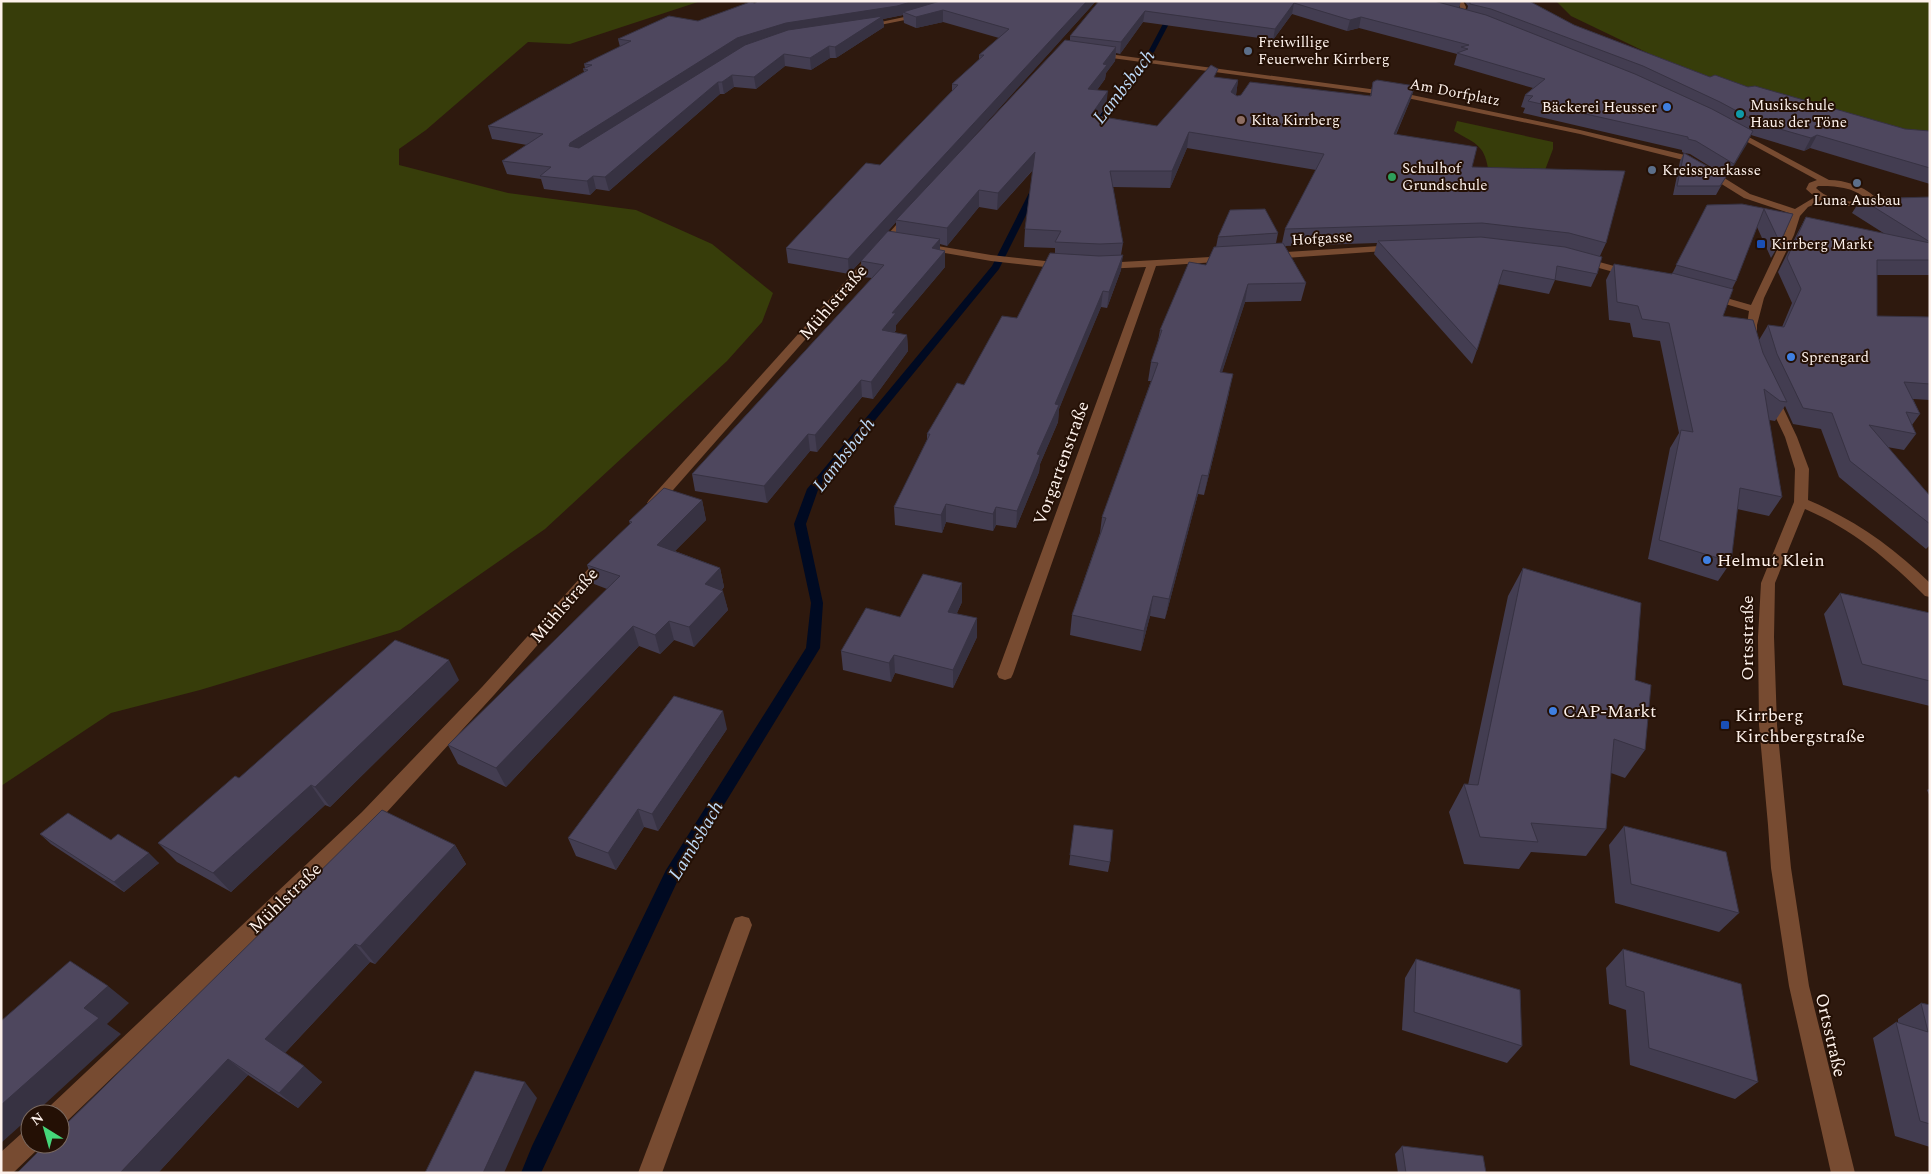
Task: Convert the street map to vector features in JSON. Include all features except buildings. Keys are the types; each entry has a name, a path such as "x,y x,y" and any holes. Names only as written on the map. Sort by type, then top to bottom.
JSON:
{"street":[{"path":"1460,1 1463,7 1462,16"},
{"path":"856,28 899,21 931,13"},
{"name":"Am Dorfplatz","path":"1088,53 1256,74 1434,101 1667,152 1699,164 1733,188 1748,196 1797,212"},
{"path":"1249,84 1256,74"},
{"path":"1727,127 1824,190 1855,204 1869,202 1871,198"},
{"path":"1754,352 1750,326 1753,309 1790,234 1797,212 1804,206 1824,190 1855,188 1863,191 1871,198 1930,203"},
{"name":"Mühlstraße","path":"645,514 896,242 920,204"},
{"path":"896,242 1020,262 1072,266"},
{"name":"Hofgasse","path":"1261,257 1410,247"},
{"path":"1570,257 1643,277"},
{"path":"1090,266 1241,258"},
{"name":"Vorgartenstraße","path":"1005,674 1152,264"},
{"path":"1698,293 1753,309"},
{"name":"Ortsstraße","path":"1764,378 1791,437 1802,469 1801,502 1768,582 1766,637 1768,725 1781,868 1800,986 1843,1173"},
{"path":"1801,502 1843,522 1875,543 1910,572 1930,592"},
{"name":"Mühlstraße","path":"69,1104 369,818 488,691 612,551"},
{"path":"650,1173 742,925"},
{"path":"1,1168 20,1150"}],"green space":[{"path":"1,1 701,1 570,44 528,42 426,130 399,149 399,165 508,193 636,210 712,244 773,293 762,322 727,361 545,529 400,630 200,690 111,713 1,786"},
{"path":"1556,1 1930,1 1930,138 1715,82 1652,55 1571,16"},
{"path":"1457,121 1553,142 1553,149 1542,178 1489,174 1485,157 1479,147 1454,131"}],"waterway":[{"name":"Lambsbach","path":"1090,128 1105,112 1150,54 1178,1"},
{"name":"Lambsbach","path":"531,1173 672,875 813,648 817,603 800,524 813,489 996,267 1035,189"}],"place":[{"name":"Freiwillige Feuerwehr Kirrberg","path":"1248,51"},
{"name":"Bäckerei Heusser","path":"1667,107"},
{"name":"Musikschule Haus der Töne","path":"1740,114"},
{"name":"Kita Kirrberg","path":"1241,120"},
{"name":"Kreissparkasse","path":"1652,170"},
{"name":"Schulhof Grundschule","path":"1392,177"},
{"name":"Luna Ausbau","path":"1857,183"},
{"name":"Kirrberg Markt","path":"1761,244"},
{"name":"Sprengard","path":"1791,357"},
{"name":"Helmut Klein","path":"1707,560"},
{"name":"CAP-Markt","path":"1553,711"},
{"name":"Kirrberg Kirchbergstraße","path":"1725,725"}]}
